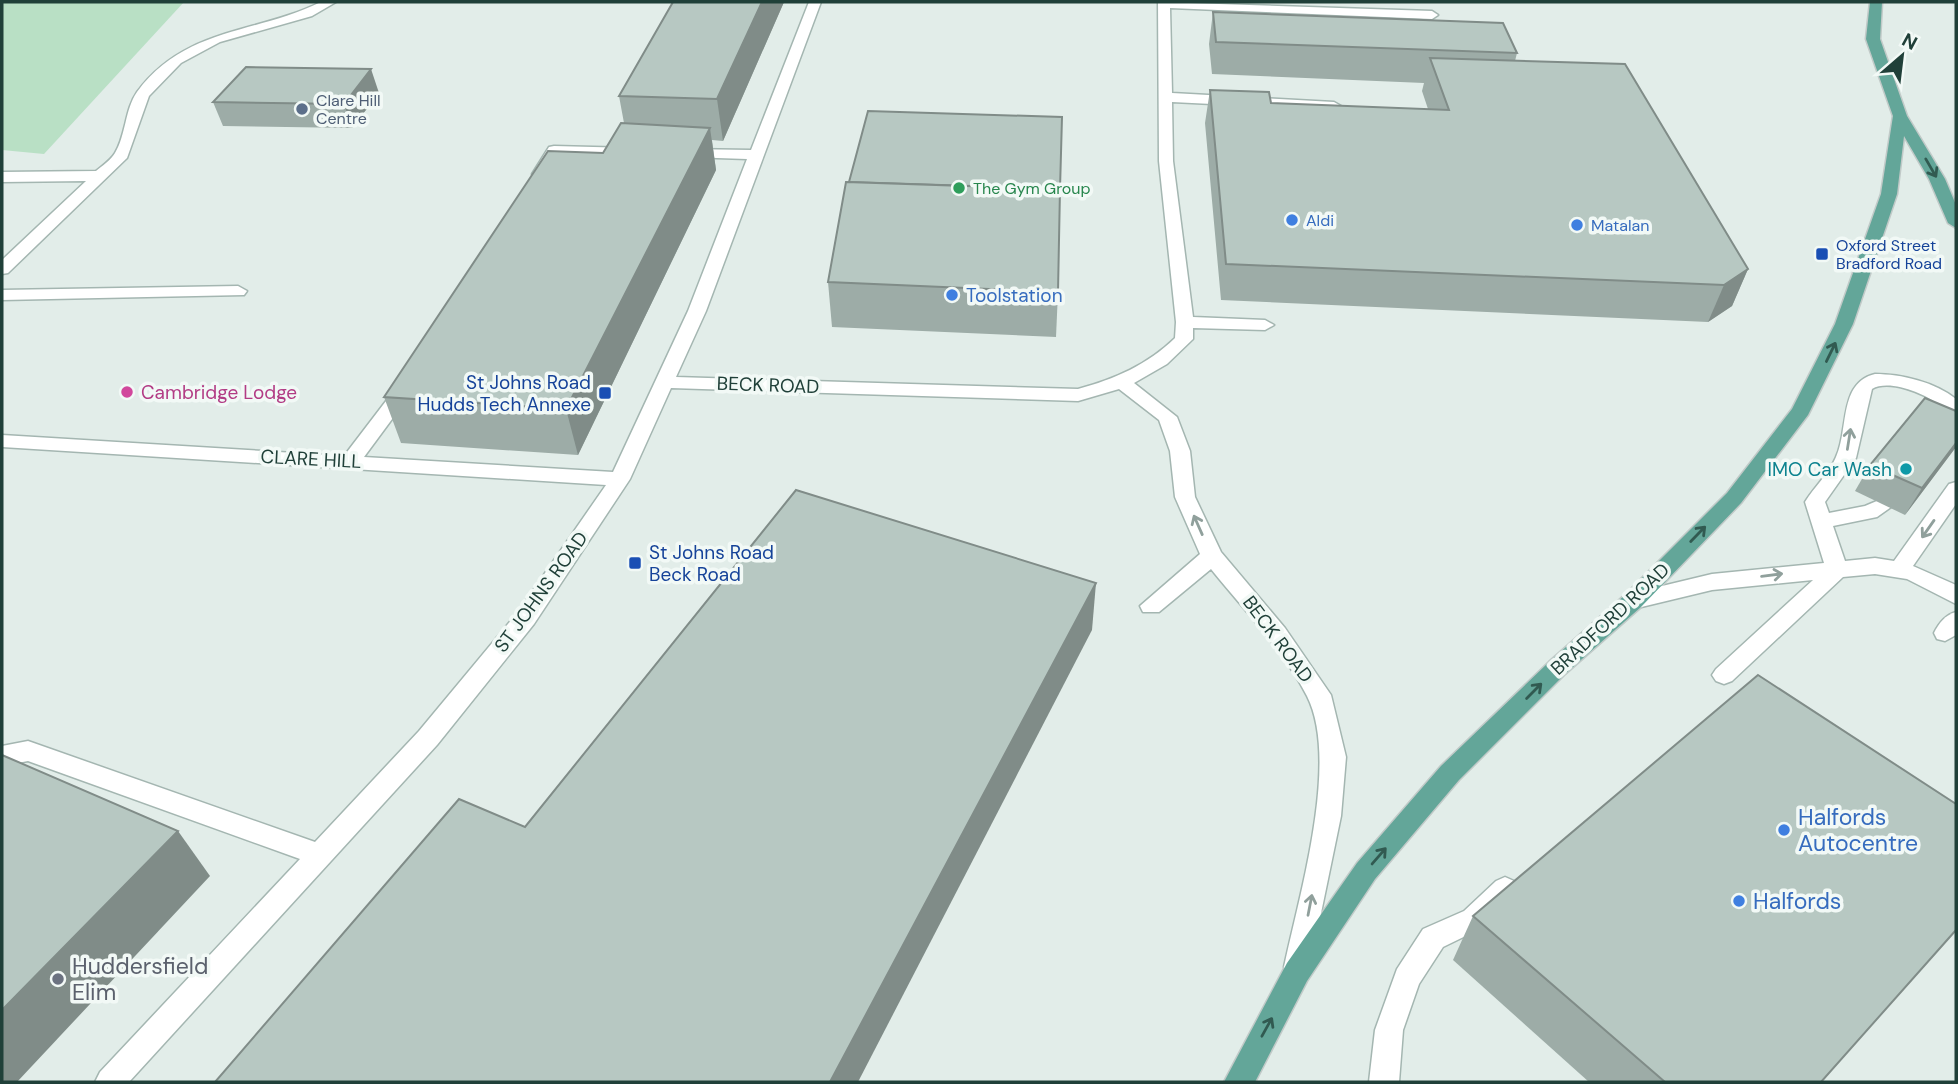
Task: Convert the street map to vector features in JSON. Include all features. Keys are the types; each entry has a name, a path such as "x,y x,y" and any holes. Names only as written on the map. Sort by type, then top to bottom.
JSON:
{"main road":[{"name":"BRADFORD ROAD","path":"1875,2 1873,39 1900,116 1937,179 1956,223"},
{"name":"BRADFORD ROAD","path":"1239,1082 1297,972 1366,871 1450,773 1557,668 1633,601 1734,498 1801,411 1844,324 1889,194 1900,116"}],"street":[{"path":"3,267 122,155 142,95 176,60 215,39 308,13 330,2"},
{"name":"ST JOHNS ROAD","path":"110,1082 428,737 526,618 620,480 696,311 815,2"},
{"path":"1265,326 1185,322 1166,161 1164,3 1378,7 1432,15"},
{"path":"1166,97 1334,106"},
{"path":"534,184 554,150 648,152"},
{"path":"674,153 755,155"},
{"path":"2,177 99,176"},
{"path":"2,295 238,291"},
{"name":"BECK ROAD","path":"664,382 1079,395 1123,383 1163,361 1184,339 1185,322"},
{"path":"350,462 414,376"},
{"path":"1837,570 1815,502 1847,456 1857,396 1866,384 1886,377 1947,400 1953,421"},
{"name":"BECK ROAD","path":"1123,383 1167,417 1180,451 1185,497 1212,556 1277,634 1319,695 1334,757 1328,816 1297,972"},
{"name":"CLARE HILL","path":"2,441 620,480"},
{"path":"1900,569 1956,489"},
{"path":"1821,521 1870,512 1884,505"},
{"path":"1151,606 1212,556"},
{"path":"1633,601 1712,582 1875,566 1900,569 1936,580 1956,596"},
{"path":"1724,675 1837,570"},
{"path":"2,756 28,751 318,854"},
{"path":"1384,1082 1389,1030 1407,978 1433,938 1474,919 1505,889"}],"green space":[{"path":"2,2 184,2 44,154 2,150"}],"building":[{"path":"673,2 762,2 717,99 619,96"},
{"path":"1213,12 1503,23 1517,53 1216,42"},
{"path":"1430,58 1625,64 1748,269 1724,285 1226,264 1210,90 1269,92 1271,103 1449,110"},
{"path":"246,67 371,69 344,104 213,102"},
{"path":"868,111 1062,117 1060,189 849,182"},
{"path":"621,123 710,128 566,409 384,397 548,151 603,153"},
{"path":"846,182 1060,189 1058,292 828,282"},
{"path":"1925,398 1956,411 1956,443 1922,488 1870,465"},
{"path":"796,490 1096,583 830,1082 215,1082 459,799 525,827"},
{"name":"Halfords","path":"1758,675 1956,804 1956,930 1821,1082 1665,1082 1473,916"},
{"path":"2,755 178,831 2,1010"}],"place":[{"name":"Clare Hill Centre","path":"302,109"},
{"name":"The Gym Group","path":"959,188"},
{"name":"Aldi","path":"1292,220"},
{"name":"Matalan","path":"1577,225"},
{"name":"Oxford Street Bradford Road","path":"1822,254"},
{"name":"Toolstation","path":"952,295"},
{"name":"Cambridge Lodge","path":"127,392"},
{"name":"St Johns Road Hudds Tech Annexe","path":"605,393"},
{"name":"IMO Car Wash","path":"1906,469"},
{"name":"St Johns Road Beck Road","path":"635,563"},
{"name":"Halfords Autocentre","path":"1784,830"},
{"name":"Halfords","path":"1739,901"},
{"name":"Huddersfield Elim","path":"58,979"}]}
